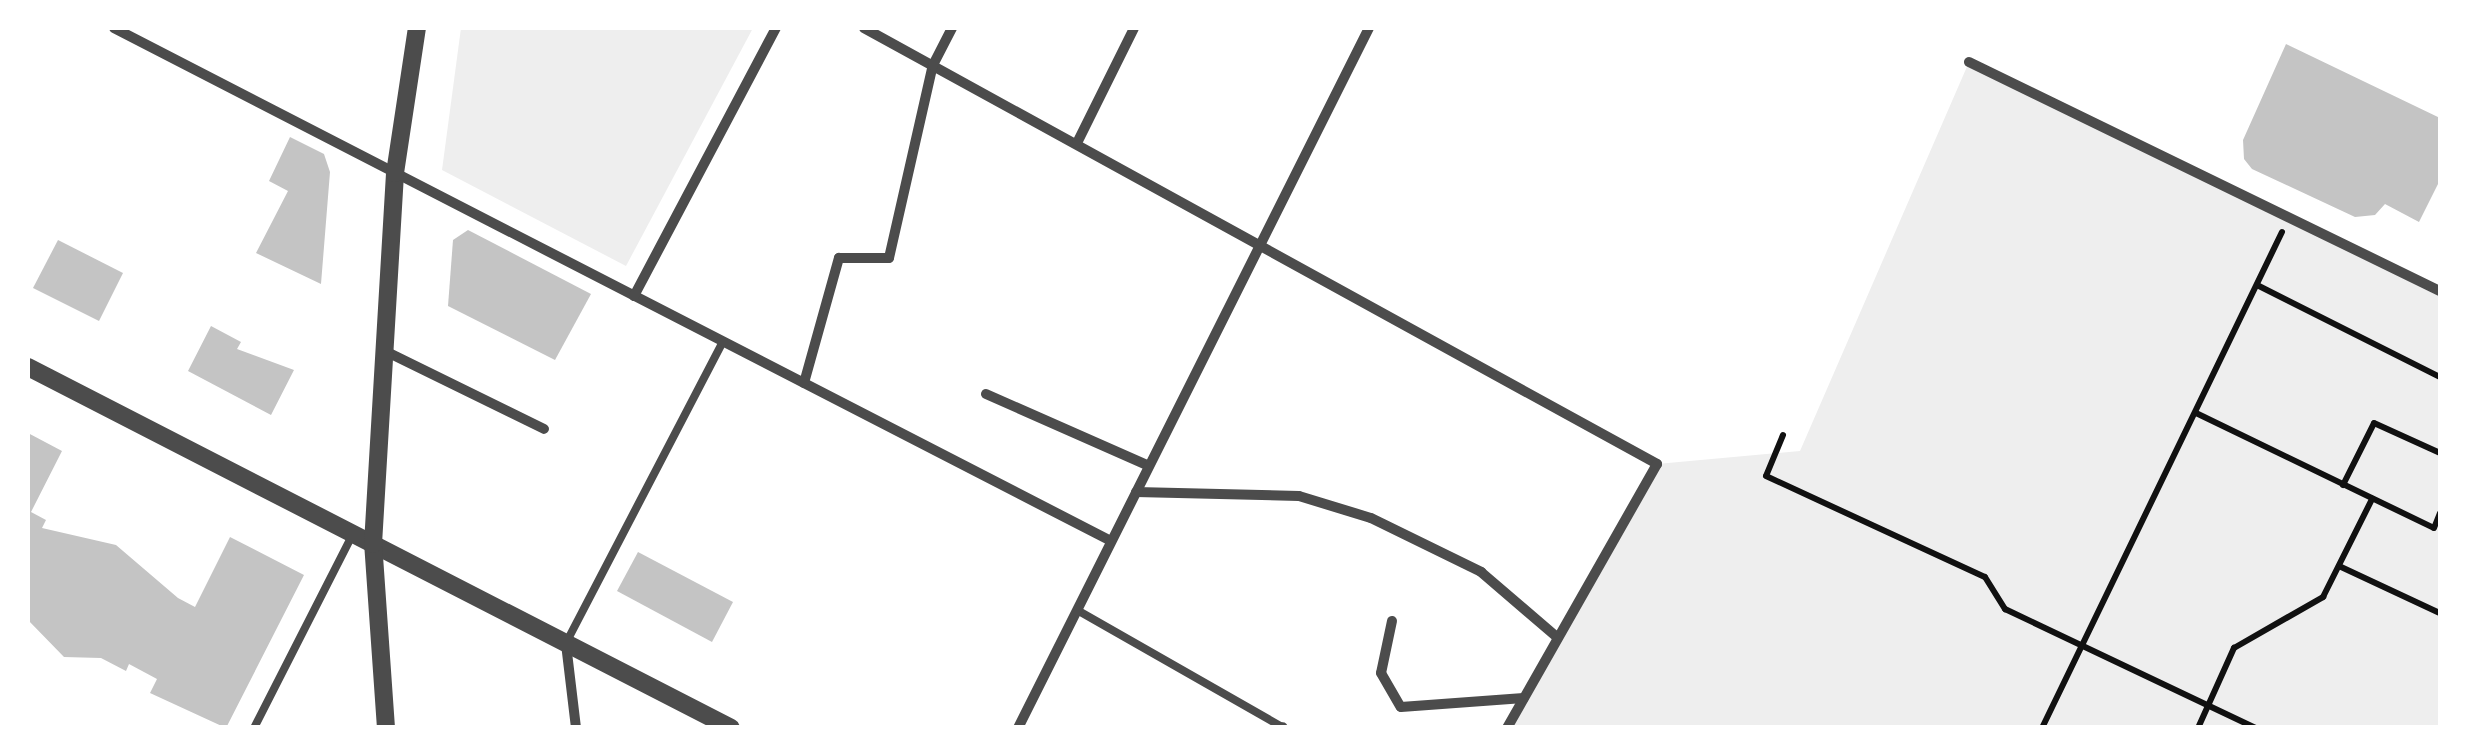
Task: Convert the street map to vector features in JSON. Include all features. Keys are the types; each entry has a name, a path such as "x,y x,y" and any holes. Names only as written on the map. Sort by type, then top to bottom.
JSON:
{"street":[{"path":"114,28 1111,541"},
{"path":"386,728 372,544 394,173 417,28"},
{"path":"634,296 776,28"},
{"path":"864,28 1657,464 1507,728"},
{"path":"804,383 839,258 889,258 933,65 952,28"},
{"path":"1077,144 1134,28"},
{"path":"1018,728 1369,28"},
{"path":"1968,62 2440,291"},
{"path":"385,351 544,429"},
{"path":"28,367 730,728"},
{"path":"986,394 1149,466"},
{"path":"1136,492 1299,496 1371,518 1481,572 1558,638"},
{"path":"1392,621 1381,673 1400,707 1524,698"},
{"path":"566,643 576,728"}],"lane":[{"path":"566,643 724,342"},
{"path":"254,728 353,534"},
{"path":"1076,610 1283,727"}],"path":[{"path":"2042,728 2085,647 2288,217"},
{"path":"2256,285 2440,377"},
{"path":"2196,412 2434,528 2440,514"},
{"path":"2343,485 2374,423 2440,453"},
{"path":"1783,435 1766,476 1984,577 2005,609 2256,728"},
{"path":"2198,728 2234,648 2323,597 2372,499"},
{"path":"2339,566 2440,614"}],"shaded area":[{"path":"461,28 753,28 626,266 442,170"},
{"path":"1969,62 2440,290 2440,727 1507,728 1657,464 1800,451"}],"building":[{"path":"2286,44 2440,118 2440,180 2419,222 2385,204 2375,215 2355,217 2252,169 2244,159 2243,140"},
{"path":"290,137 324,154 330,172 321,284 256,253 288,191 269,181"},
{"path":"468,230 591,294 555,360 448,306 453,240"},
{"path":"58,240 123,273 99,321 33,288"},
{"path":"211,326 241,342 237,349 294,370 271,415 188,371"},
{"path":"28,433 62,451 31,512 46,520 42,528 116,545 178,598 195,607 230,537 304,575 226,728 150,693 157,679 129,664 126,671 101,658 64,657 28,620"},
{"path":"638,552 733,602 712,642 617,591"}]}
